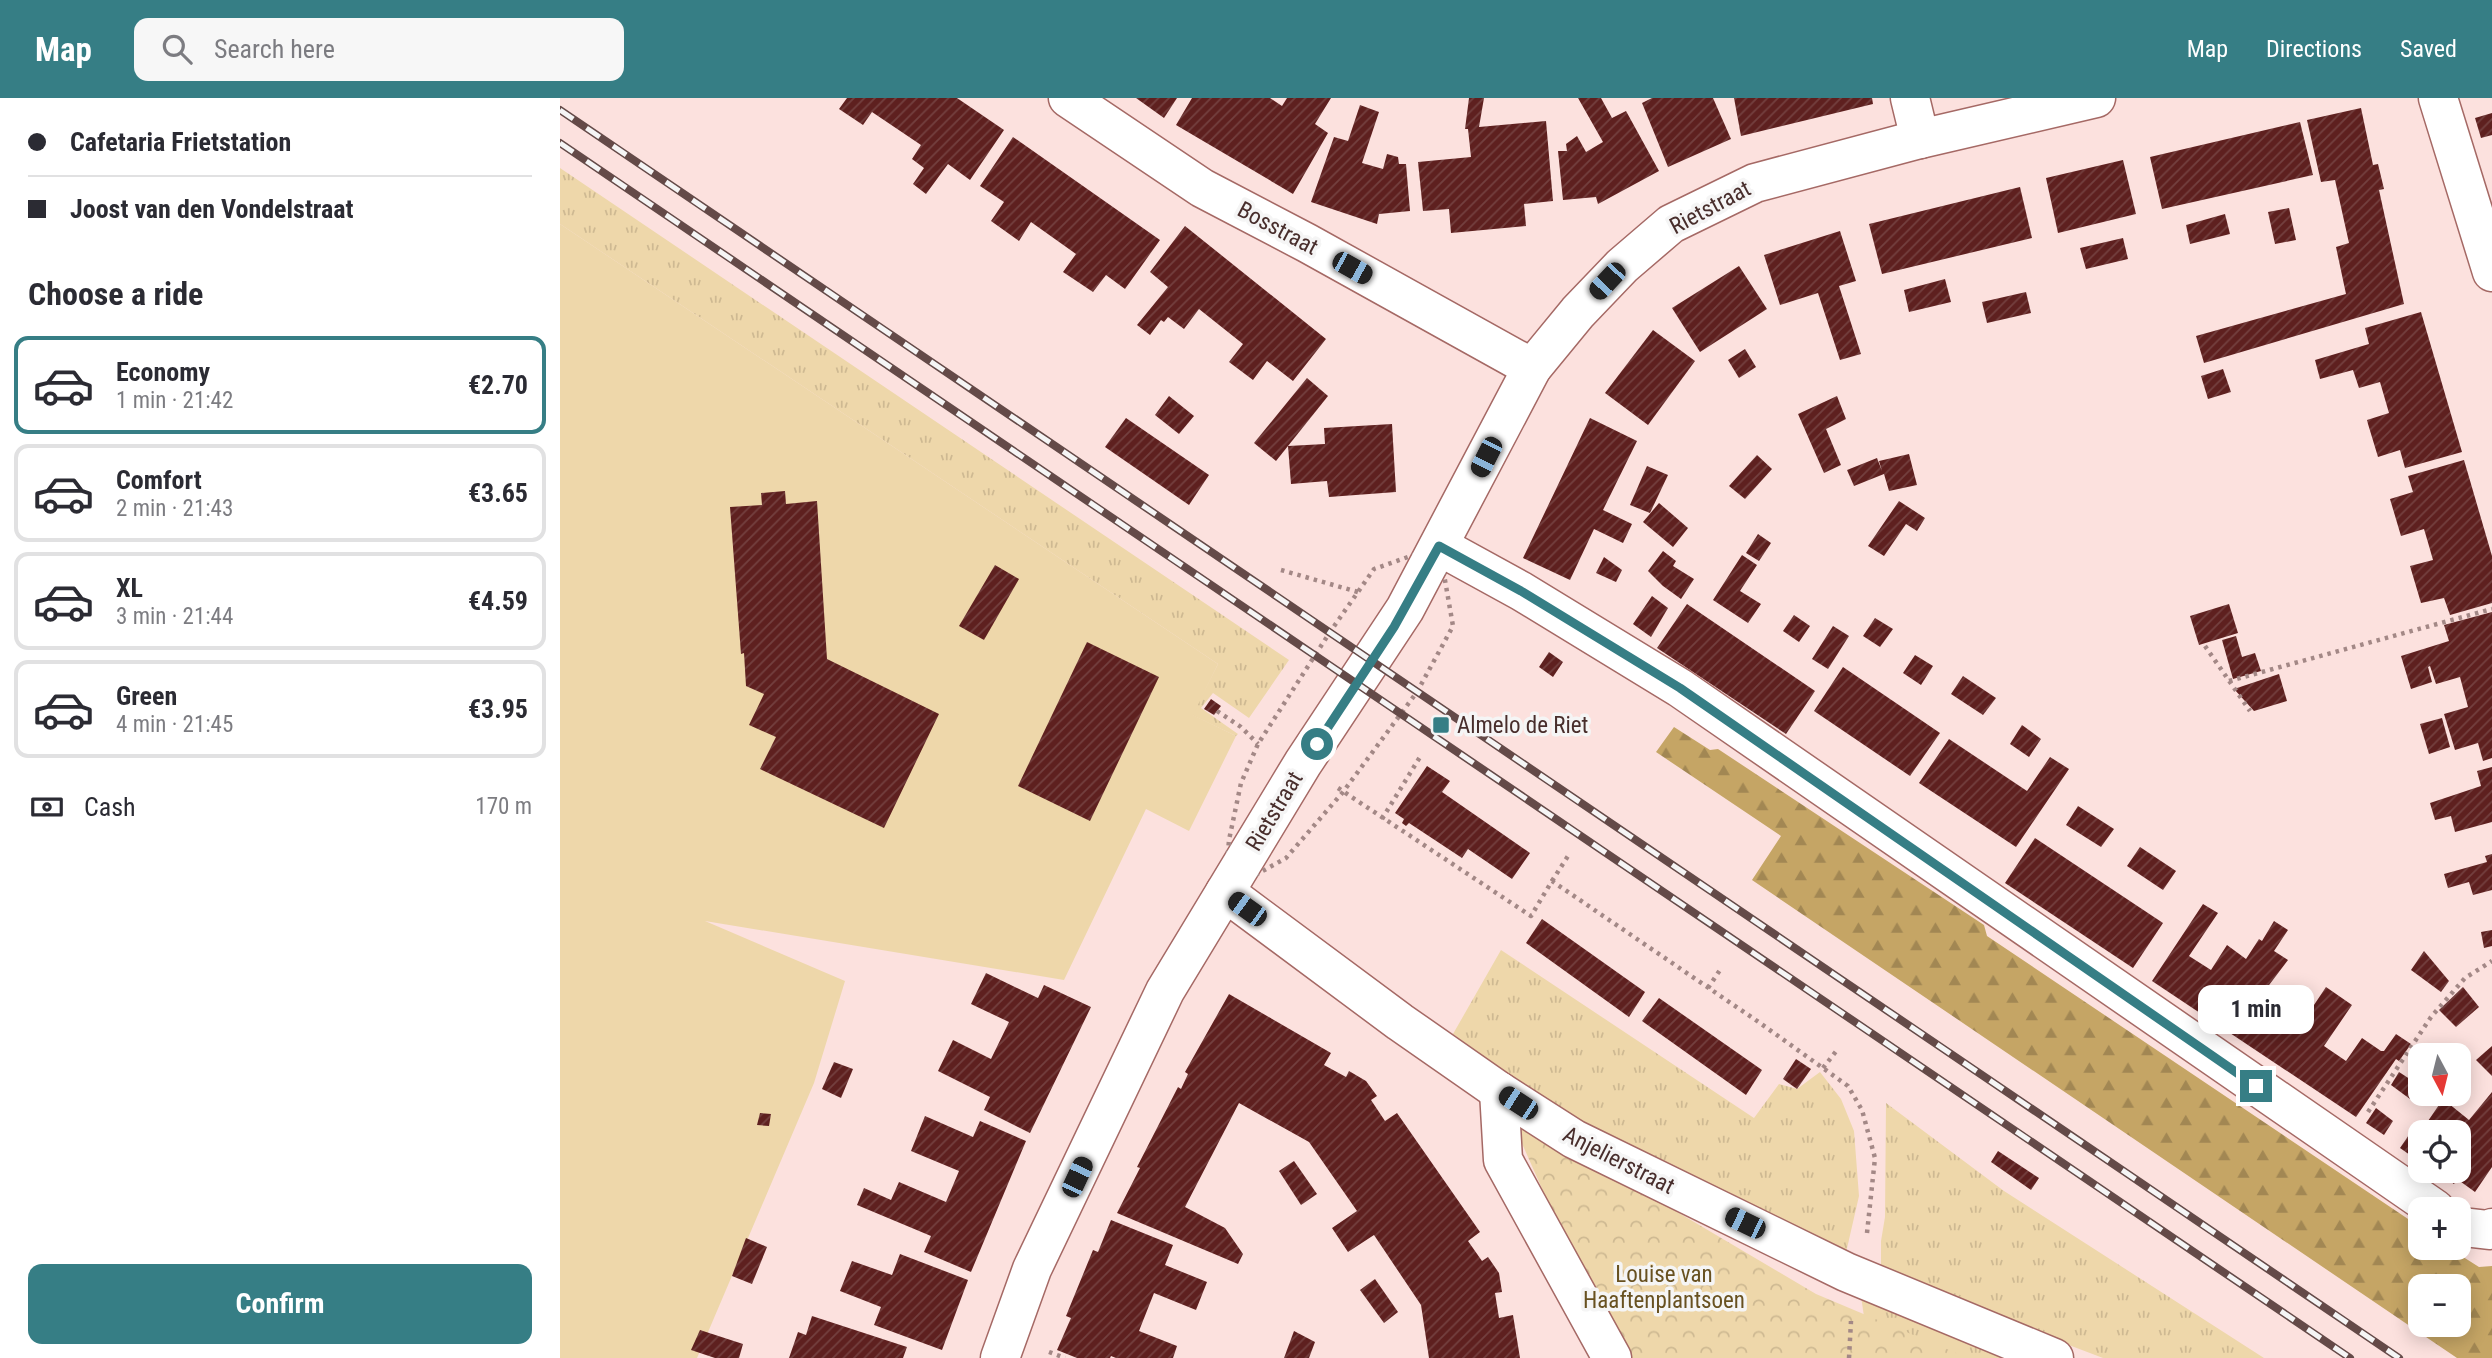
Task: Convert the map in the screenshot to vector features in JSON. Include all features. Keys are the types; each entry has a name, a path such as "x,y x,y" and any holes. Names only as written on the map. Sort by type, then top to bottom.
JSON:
{"street":[{"name":"Bosstraat","path":"1068,98 1202,188 1532,368"},
{"path":"1910,98 1920,139"},
{"name":"Rietstraat","path":"1000,1358 1032,1269 1165,991 1303,763 1405,609 1532,368 1578,312 1622,266 1671,224 1755,183 1920,139 2096,98"},
{"path":"2438,98 2492,272"},
{"path":"1439,546 1521,591 1680,688 2418,1197"},
{"name":"Anjelierstraat","path":"1225,892 1400,1022 1574,1139 1846,1272 2053,1358"},
{"path":"1499,1091 1503,1160 1612,1358"},
{"path":"2471,1228 2492,1228"}],"path":[{"path":"1281,570 1405,609"},
{"path":"2230,681 2492,609"},
{"path":"2205,646 2250,711"},
{"path":"1217,711 1241,727 1258,744"},
{"path":"1382,819 1420,757"},
{"path":"1303,763 1382,819 1531,916 1568,856"},
{"path":"1552,881 1848,1086 1862,1110 1875,1158 1862,1277"},
{"path":"2371,1106 2431,1017 2465,978 2492,961"},
{"path":"1708,988 1722,967"},
{"path":"1823,1068 1837,1049"}],"green space":[{"path":"560,168 1289,660 1249,718 1213,693 1201,708 1238,734 1236,736 1192,715 1218,664 560,224"},
{"path":"560,224 1218,664 1193,715 1236,736 1189,831 1146,809 1064,980 705,921 845,981 814,1083 697,1358 560,1358"},
{"path":"1674,727 1710,750 1718,749 1984,925 1987,936 2408,1219 2408,1260 2468,1260 2479,1267 2492,1266 2492,1358 2457,1358 2426,1337 2471,1337 2471,1274 2408,1274 2408,1325 1752,880 1781,836 1656,752"},
{"path":"1501,950 1754,1118 1779,1084 1797,1089 1820,1072 1841,1099 1854,1131 1859,1196 1845,1257 1567,1118 1453,1034"},
{"path":"1886,1103 2004,1191 2264,1358 2103,1358 1982,1312 1908,1280 1881,1265 1885,1217"},
{"name":"Louise van Haaftenplantsoen","path":"1508,1112 1816,1294 1968,1358 1617,1358"},
{"path":"1861,1296 2020,1358 1870,1358"}],"building":[{"path":"847,98 957,98 1004,130 970,180 948,164 926,194 913,184 924,168 912,159 921,145 872,112 863,125 839,109"},
{"path":"1136,98 1177,98 1164,118"},
{"path":"1192,98 1270,98 1282,106 1287,98 1331,98 1315,124 1328,133 1293,194 1176,125"},
{"path":"1469,98 1484,98 1479,127 1546,121 1553,201 1524,204 1526,226 1451,233 1449,209 1423,211 1418,162 1471,157 1468,129 1465,129"},
{"path":"1578,98 1601,98 1612,118 1626,111 1659,171 1598,204 1596,197 1563,200 1558,151 1567,151 1566,144 1577,136 1586,152 1603,142"},
{"path":"1652,98 1713,98 1731,139 1668,167 1642,103"},
{"path":"1734,98 1872,98 1873,104 1741,136"},
{"path":"1360,105 1379,112 1362,163 1383,169 1387,154 1398,157 1399,164 1406,164 1410,211 1379,214 1377,224 1311,202 1334,137 1348,141"},
{"path":"2361,108 2373,165 2378,164 2384,189 2379,190 2404,304 2204,363 2196,336 2346,294 2336,247 2349,243 2335,180 2321,182 2307,120"},
{"path":"2492,113 2492,135 2481,138 2475,118"},
{"path":"2300,122 2313,175 2162,209 2150,157"},
{"path":"1013,137 1160,240 1125,289 1106,275 1093,292 1063,272 1076,254 1031,222 1019,241 991,221 1004,202 980,186"},
{"path":"2123,160 2136,214 2058,233 2046,178"},
{"path":"2020,187 2032,238 1882,274 1869,224"},
{"path":"2289,208 2296,240 2275,244 2268,212"},
{"path":"2225,214 2230,234 2190,244 2186,225"},
{"path":"1185,226 1326,339 1293,381 1267,361 1253,380 1229,362 1243,344 1199,309 1184,329 1168,317 1164,322 1161,320 1150,335 1137,325 1168,287 1150,272"},
{"path":"1840,231 1856,281 1839,286 1861,354 1840,360 1818,293 1780,305 1764,255"},
{"path":"2123,238 2128,259 2086,269 2080,248"},
{"path":"1739,266 1767,309 1700,352 1672,308"},
{"path":"1945,279 1951,302 1909,312 1904,290"},
{"path":"2026,292 2031,313 1987,323 1982,302"},
{"path":"2421,312 2462,452 2405,468 2400,450 2378,457 2368,424 2367,420 2389,413 2380,382 2359,388 2353,370 2320,379 2315,360 2369,344 2365,328"},
{"path":"1653,330 1695,361 1648,425 1605,393"},
{"path":"1745,349 1756,367 1739,378 1728,360"},
{"path":"2223,369 2231,392 2208,399 2201,376"},
{"path":"1307,378 1328,396 1276,461 1254,443"},
{"path":"1169,396 1194,416 1179,434 1155,415"},
{"path":"1837,396 1846,419 1826,429 1841,465 1824,473 1798,414"},
{"path":"1126,418 1209,475 1189,505 1105,447"},
{"path":"1590,418 1637,441 1603,510 1632,524 1623,543 1594,529 1570,580 1523,558"},
{"path":"1392,424 1396,492 1329,497 1327,481 1291,484 1288,446 1325,444 1324,428"},
{"path":"1909,454 1917,485 1889,491 1884,474 1854,486 1847,470 1877,458 1882,471 1879,461"},
{"path":"1757,455 1772,469 1745,499 1729,486"},
{"path":"2464,460 2492,556 2492,603 2450,615 2444,598 2421,603 2410,566 2433,560 2424,529 2401,536 2390,499 2413,492 2408,476"},
{"path":"1647,466 1668,475 1650,513 1630,505"},
{"path":"785,491 786,504 817,501 827,659 939,714 884,828 760,769 776,737 749,725 764,694 746,686 744,653 741,654 730,507 762,505 761,493"},
{"path":"1899,501 1925,518 1917,531 1906,524 1884,556 1868,546"},
{"path":"1659,503 1688,528 1673,547 1643,522"},
{"path":"1758,534 1771,543 1759,561 1746,553"},
{"path":"1663,551 1676,561 1673,566 1694,579 1681,599 1648,571"},
{"path":"1742,555 1757,565 1740,591 1761,604 1748,623 1713,600"},
{"path":"1604,557 1622,570 1616,582 1596,573"},
{"path":"995,565 1019,579 984,640 959,626"},
{"path":"1652,596 1668,608 1651,637 1633,624"},
{"path":"1687,604 1815,691 1786,734 1657,648"},
{"path":"2229,604 2238,633 2199,645 2190,616"},
{"path":"2492,612 2492,758 2483,761 2478,743 2455,750 2444,714 2468,707 2460,677 2436,684 2430,666 2428,667 2432,682 2411,689 2401,656 2449,641 2444,625"},
{"path":"1794,615 1810,626 1799,642 1783,631"},
{"path":"1875,618 1893,629 1880,647 1863,636"},
{"path":"1833,626 1849,636 1828,669 1812,659"},
{"path":"2236,636 2242,657 2255,653 2261,671 2233,679 2222,640"},
{"path":"1087,642 1159,677 1090,821 1018,786"},
{"path":"1549,652 1563,662 1553,677 1539,667"},
{"path":"1915,655 1933,666 1921,685 1903,673"},
{"path":"1843,667 1940,733 1910,776 1814,711"},
{"path":"2279,674 2287,701 2254,711 2234,689"},
{"path":"1963,676 1996,698 1983,715 1951,694"},
{"path":"1211,699 1221,706 1214,715 1204,709"},
{"path":"2442,718 2450,747 2429,754 2420,724"},
{"path":"2022,725 2041,739 2029,757 2010,744"},
{"path":"1949,739 2027,791 2050,757 2069,769 2016,847 1919,783"},
{"path":"1427,766 1450,781 1442,792 1530,853 1512,879 1468,849 1462,858 1409,823 1406,826 1402,823 1404,819 1395,813"},
{"path":"2492,767 2492,822 2455,832 2451,816 2435,820 2430,803 2481,786 2477,771"},
{"path":"2078,806 2114,829 2101,847 2066,825"},
{"path":"2035,838 2163,923 2133,968 2005,883"},
{"path":"2140,847 2176,871 2163,890 2127,866"},
{"path":"2492,854 2492,890 2473,895 2469,882 2448,888 2444,874 2487,862 2485,856"},
{"path":"2203,904 2218,913 2189,956 2211,970 2227,945 2246,959 2259,939 2262,941 2274,921 2288,930 2274,951 2288,960 2257,1001 2298,1029 2326,987 2352,1005 2324,1046 2346,1061 2362,1038 2381,1051 2384,1051 2396,1034 2410,1043 2356,1117 2152,981"},
{"path":"1542,919 1645,992 1629,1017 1526,943"},
{"path":"2492,930 2492,946 2484,948 2481,932"},
{"path":"2424,951 2449,981 2441,992 2411,970"},
{"path":"986,973 1038,998 1044,985 1091,1007 1030,1133 984,1110 990,1097 938,1071 953,1040 991,1059 1009,1022 971,1004"},
{"path":"2463,987 2479,1007 2456,1027 2439,1010"},
{"path":"1229,994 1331,1053 1324,1065 1346,1077 1349,1071 1366,1081 1377,1096 1371,1100 1385,1121 1397,1113 1480,1232 1468,1241 1482,1261 1488,1257 1499,1273 1502,1292 1495,1293 1499,1318 1513,1315 1520,1358 1429,1358 1421,1305 1374,1235 1348,1252 1332,1228 1357,1211 1309,1142 1239,1103 1185,1207 1225,1228 1243,1254 1238,1264 1117,1213 1178,1087 1181,1089 1188,1074 1185,1072"},
{"path":"1659,998 1762,1070 1746,1095 1642,1021"},
{"path":"2492,1046 2492,1076 2476,1060"},
{"path":"1796,1059 1811,1069 1797,1089 1783,1079"},
{"path":"834,1062 853,1069 841,1098 822,1089"},
{"path":"2399,1072 2408,1078 2408,1098 2391,1085"},
{"path":"2492,1092 2492,1167 2475,1192 2463,1183 2471,1183 2469,1120"},
{"path":"2438,1106 2452,1106 2469,1120 2429,1120"},
{"path":"2376,1108 2393,1121 2384,1135 2366,1123"},
{"path":"760,1113 771,1114 769,1126 757,1125"},
{"path":"925,1116 973,1137 980,1121 1026,1141 971,1272 924,1252 931,1236 857,1205 864,1188 891,1200 899,1182 946,1202 959,1171 911,1151"},
{"path":"2408,1136 2408,1154 2400,1148"},
{"path":"1998,1151 2039,1178 2031,1190 1991,1162"},
{"path":"1294,1161 1317,1194 1301,1205 1279,1171"},
{"path":"1111,1220 1173,1245 1165,1265 1207,1282 1196,1310 1154,1293 1139,1331 1177,1346 1173,1358 1077,1358 1057,1350 1071,1318 1066,1316 1093,1250 1098,1252"},
{"path":"746,1238 767,1247 752,1284 732,1276"},
{"path":"900,1254 968,1280 942,1350 874,1325 881,1307 840,1291 852,1261 892,1275"},
{"path":"1375,1279 1398,1312 1384,1323 1360,1290"},
{"path":"812,1316 907,1347 903,1358 789,1358 798,1332 806,1335"},
{"path":"700,1330 743,1344 739,1358 715,1358 691,1350"},
{"path":"1294,1331 1315,1342 1309,1358 1284,1358"}],"railway":[{"path":"560,110 2399,1358"},
{"path":"560,143 2350,1358"}],"place":[{"name":"Almelo de Riet","path":"1441,725"}],"route":[{"path":"1317,744 1394,627 1439,546 1521,591 1680,688 2256,1086"}]}
